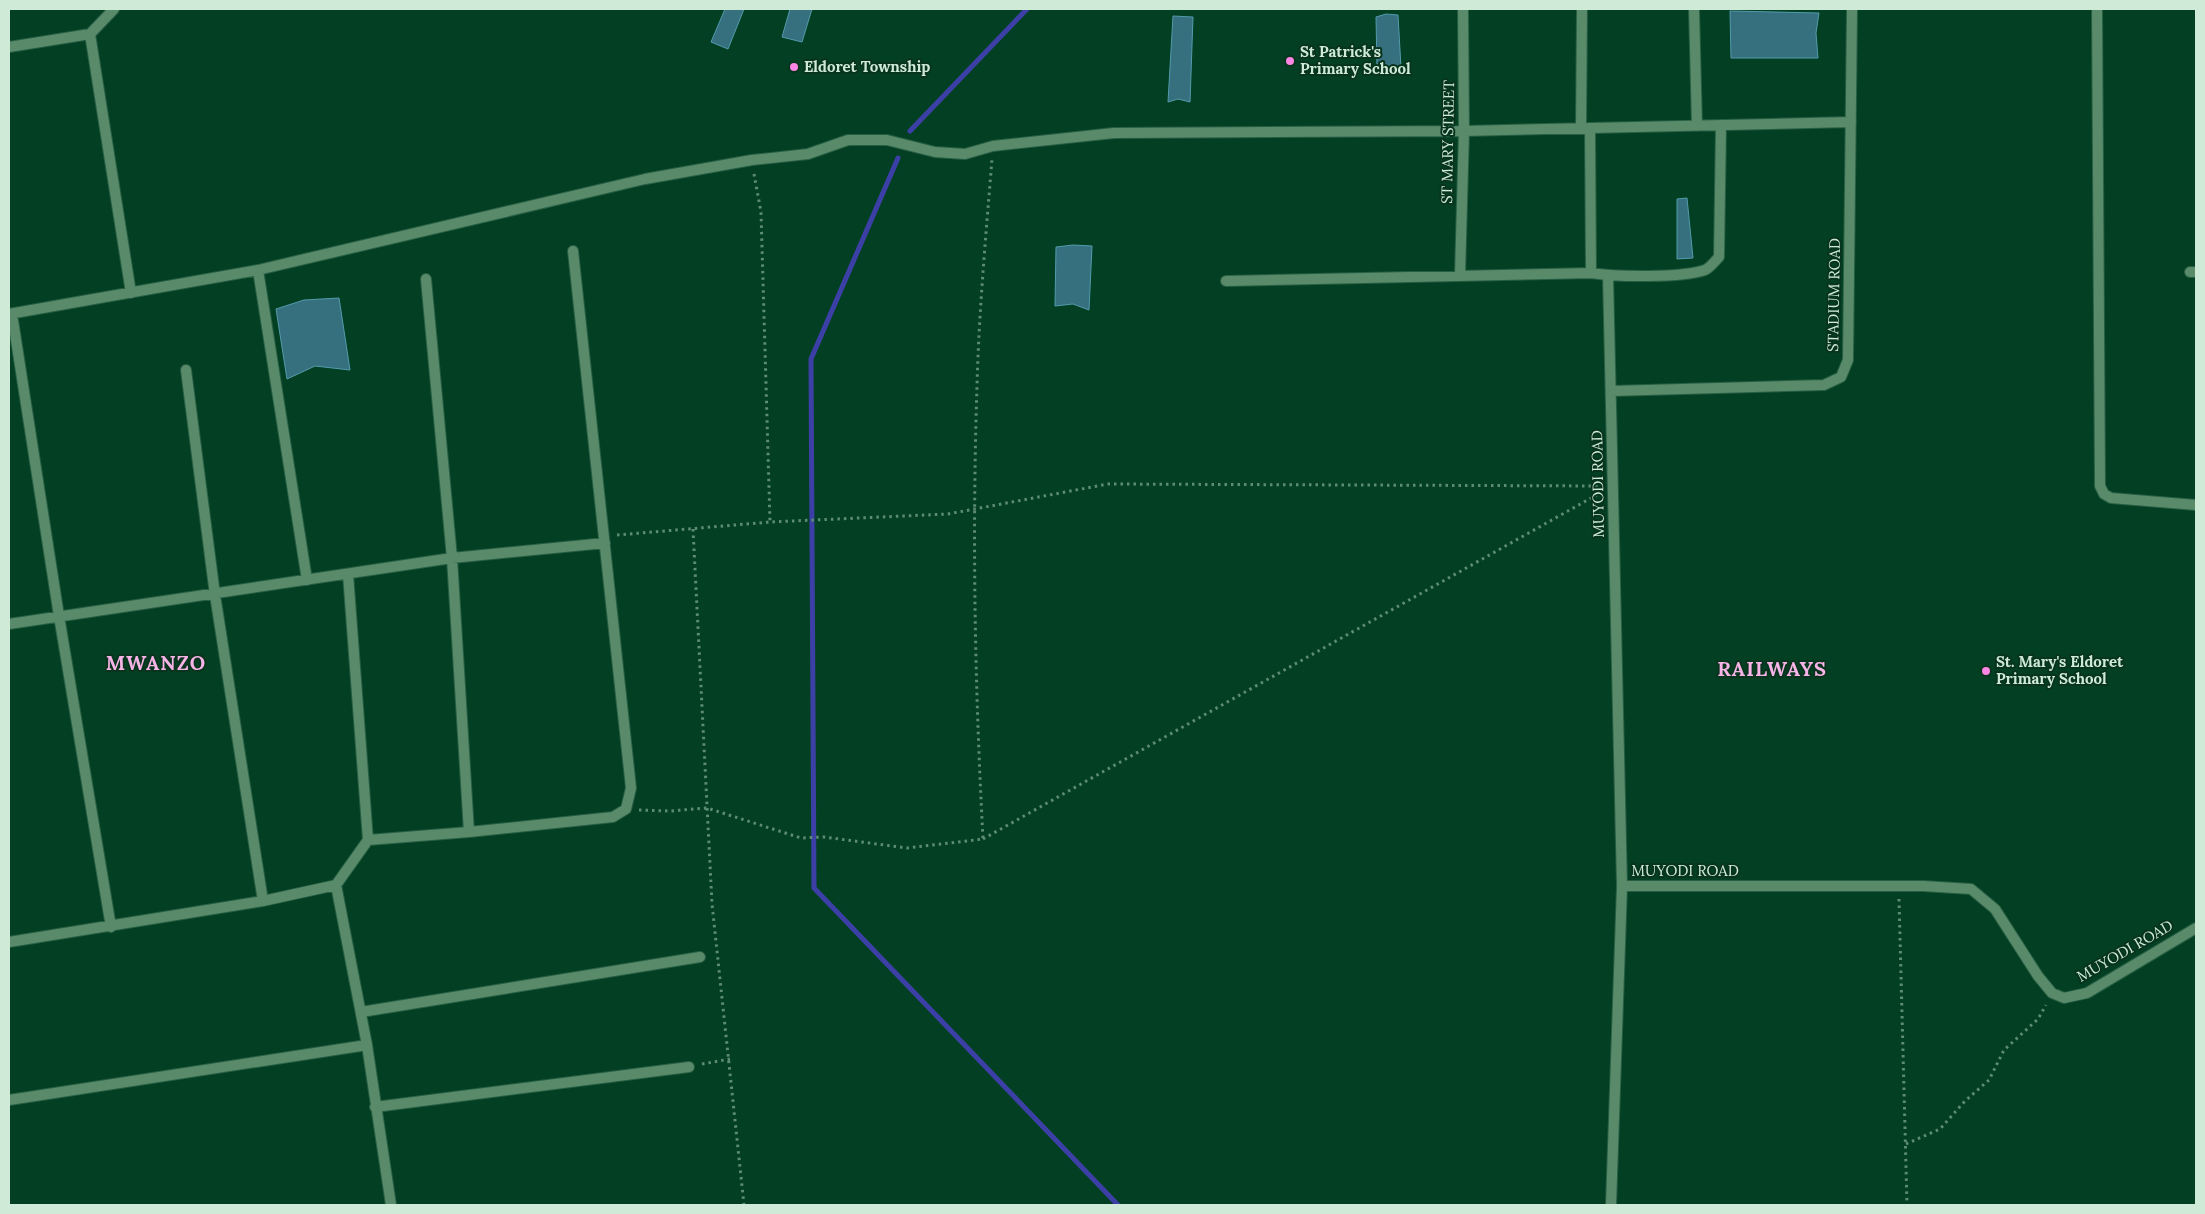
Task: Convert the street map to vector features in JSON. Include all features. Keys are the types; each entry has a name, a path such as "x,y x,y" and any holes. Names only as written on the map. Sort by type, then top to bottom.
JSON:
{"street":[{"path":"9,47 90,34 114,9"},
{"name":"ST MARY STREET","path":"1460,275 1464,131 1463,9"},
{"path":"1582,9 1591,273"},
{"path":"1694,9 1697,126"},
{"name":"STADIUM ROAD","path":"1611,391 1824,385 1842,377 1848,360 1852,9"},
{"path":"2097,9 2100,486 2104,494 2111,498 2196,505"},
{"path":"90,34 131,293"},
{"path":"111,927 10,314 258,270 645,179 752,160 808,154 848,140 887,140 935,152 966,154 993,146 1114,132 1464,131 1851,122"},
{"path":"1226,280 1591,273 1608,276 1691,274 1708,270 1719,257 1721,125"},
{"path":"368,840 613,817 626,809 631,788 573,251"},
{"path":"258,270 307,580"},
{"name":"MUYODI ROAD","path":"1608,276 1622,886 1898,886 1971,889 1995,909 2038,976 2052,993 2064,998 2087,994 2196,928"},
{"path":"426,279 452,558 469,832"},
{"path":"186,370 216,595 263,901"},
{"path":"9,624 216,595 452,558 605,539"},
{"path":"9,942 263,901 336,885 368,840 348,574"},
{"path":"336,885 367,1045 391,1205"},
{"path":"1611,1205 1622,886"},
{"path":"361,1012 700,957"},
{"path":"9,1100 367,1045"},
{"path":"375,1107 689,1067"}],"path":[{"path":"983,840 977,737 974,509 977,384 993,146"},
{"path":"752,160 761,212 770,522"},
{"path":"605,539 770,522 948,514 1108,484 1613,486"},
{"path":"626,809 670,811 707,808 801,838 824,837 907,848 983,840 1613,486"},
{"path":"693,529 712,904 730,1059 744,1205"},
{"path":"1898,886 1907,1205"},
{"path":"1906,1144 1940,1129 1965,1101 1989,1080 2004,1050 2038,1020 2052,993"},
{"path":"689,1067 730,1059"}],"building":[{"path":"725,9 744,9 728,49 711,42"},
{"path":"790,9 812,9 802,42 782,37"},
{"path":"1730,11 1819,13 1816,33 1818,58 1731,58"},
{"path":"1386,14 1398,15 1401,68 1388,65 1377,67 1376,17"},
{"path":"1173,16 1193,17 1190,102 1178,99 1168,102"},
{"path":"1687,198 1693,258 1677,259 1677,199"},
{"path":"1073,245 1092,246 1089,310 1073,304 1055,306 1056,247"},
{"path":"339,298 350,370 315,366 287,379 276,309 304,300"}],"waterway":[{"path":"910,131 1027,9"},
{"path":"898,158 811,359 814,888 1118,1205"}],"place":[{"name":"St Patrick's Primary School","path":"1290,61"},
{"name":"Eldoret Township","path":"794,67"},
{"name":"St. Mary's Eldoret Primary School","path":"1986,671"}],"district":[{"name":"MWANZO","path":"156,663"},
{"name":"RAILWAYS","path":"1772,669"}]}
